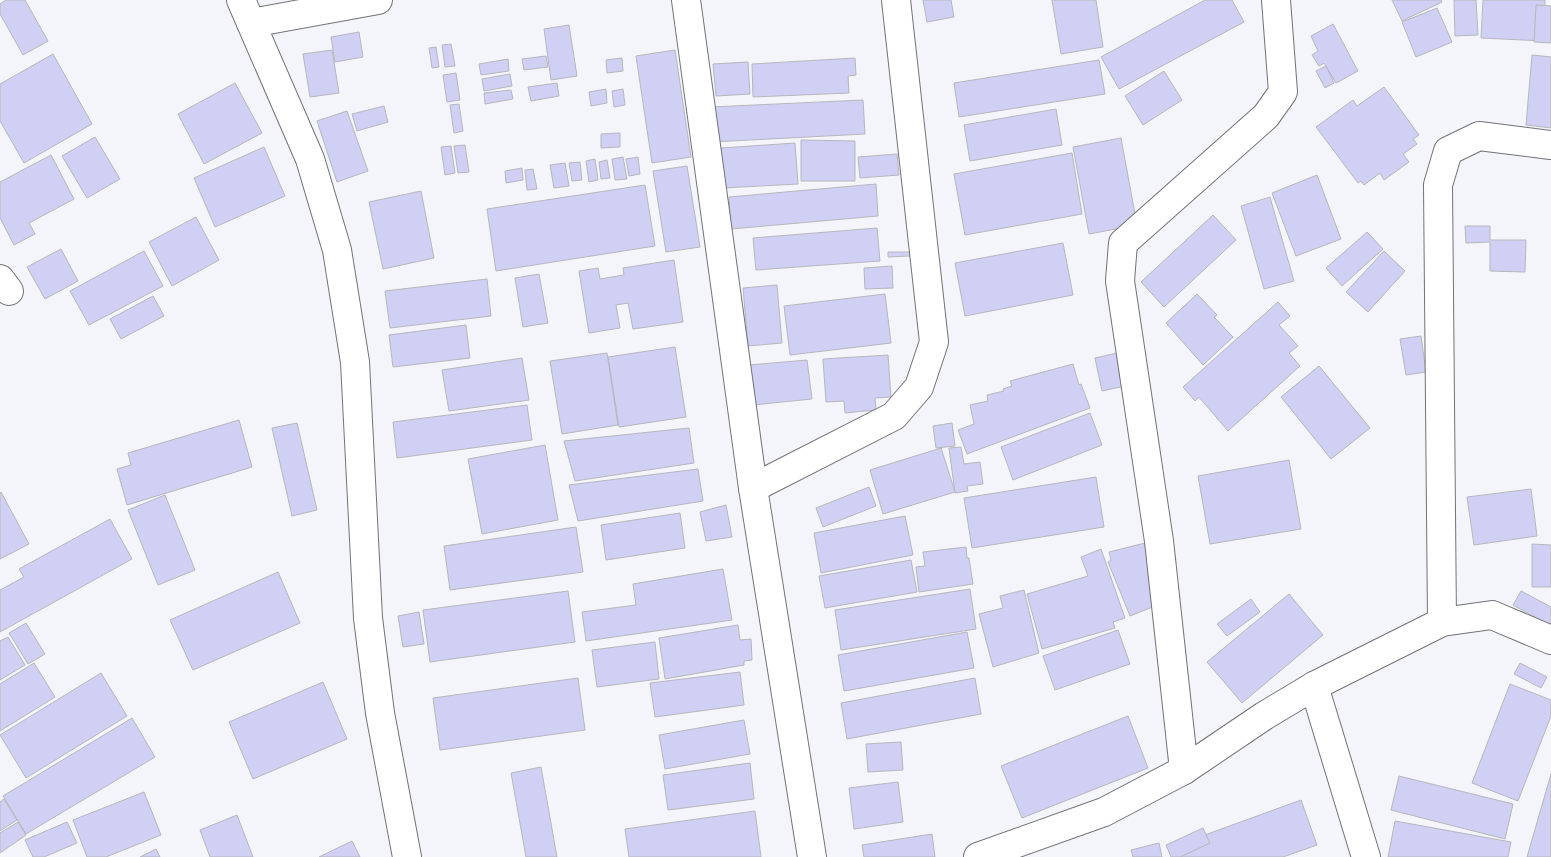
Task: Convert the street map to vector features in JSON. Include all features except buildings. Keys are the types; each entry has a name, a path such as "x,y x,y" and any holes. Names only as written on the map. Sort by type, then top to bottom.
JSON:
{"street":[{"path":"378,0 246,12 310,159 337,250 355,362 368,618 380,713 407,857"},
{"path":"686,0 753,488 812,857"},
{"path":"753,488 894,416 918,387 934,342 896,0"},
{"path":"1184,770 1159,541 1120,282 1122,243 1266,116 1283,92 1276,0"},
{"path":"1442,622 1438,186 1448,151 1479,136 1551,145"},
{"path":"978,857 1104,812 1184,770 1264,716 1314,686 1442,622 1492,615 1551,640"},
{"path":"1314,686 1366,857"}]}
